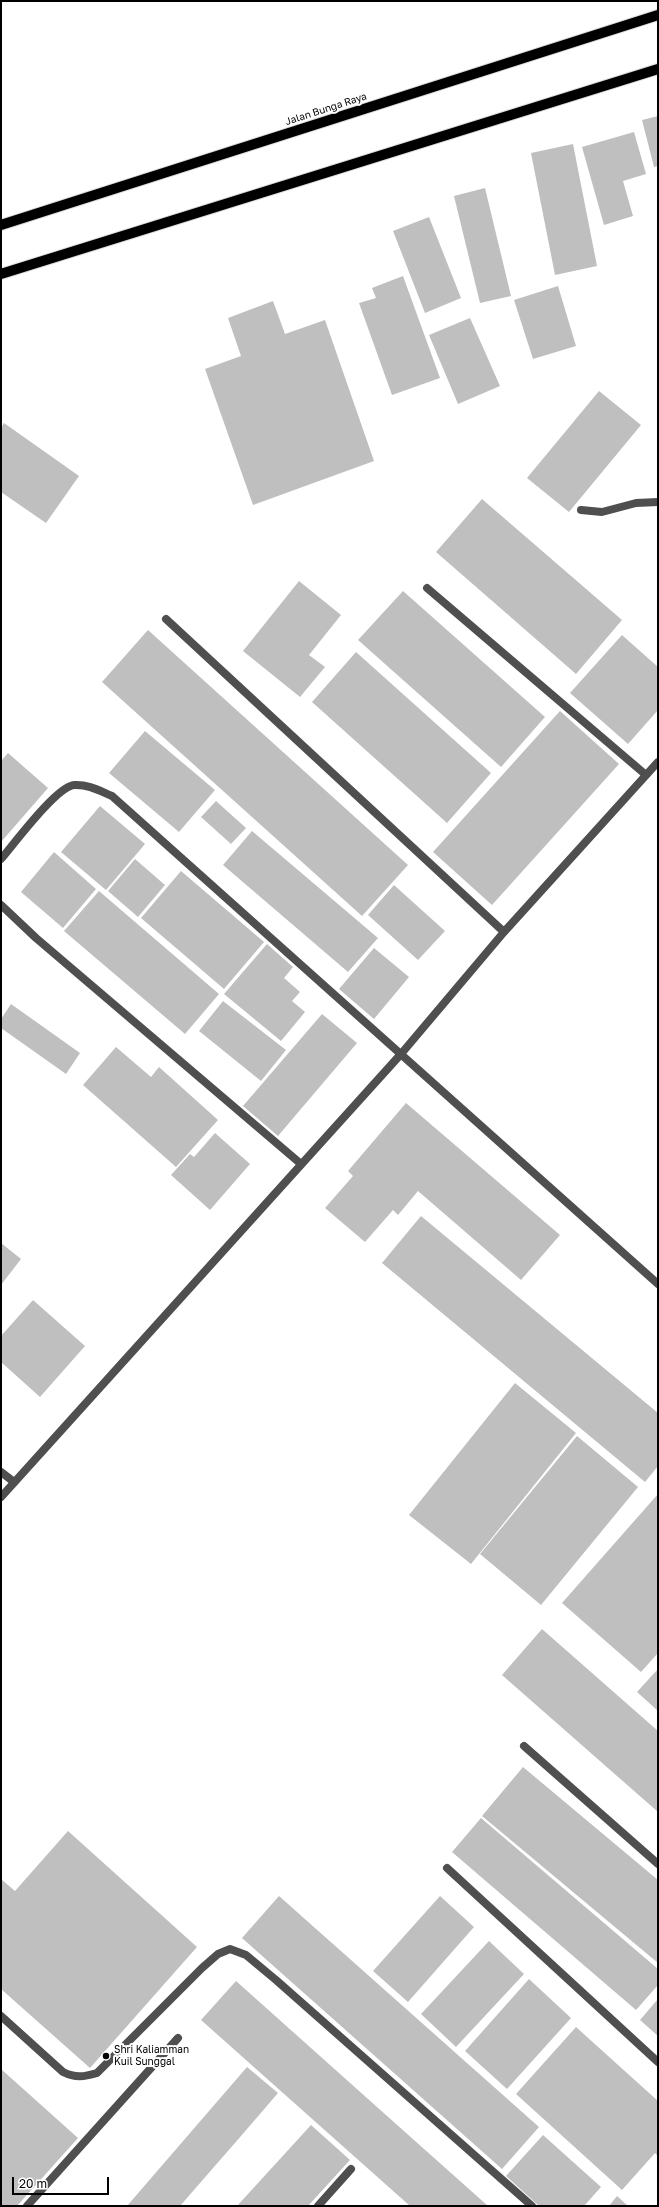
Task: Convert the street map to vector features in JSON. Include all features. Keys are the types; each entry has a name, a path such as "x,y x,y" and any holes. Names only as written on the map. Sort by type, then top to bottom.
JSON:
{"main road":[{"name":"Jalan Bunga Raya","path":"1,225 658,15"},
{"path":"1,274 658,69"}],"street":[{"path":"581,510 602,512 636,503 658,502"},
{"path":"427,588 646,775"},
{"path":"166,619 504,932"},
{"path":"1,1497 401,1054 504,932 658,762"},
{"path":"1,859 55,795 72,785 90,786 112,796 658,1284"},
{"path":"1,905 42,943 301,1164"},
{"path":"1,1472 14,1482"},
{"path":"524,1746 658,1864"},
{"path":"447,1868 658,2062"},
{"path":"1,2016 63,2072 71,2076 84,2077 96,2073 202,1968 218,1954 230,1949 246,1955 276,1980 532,2206"},
{"path":"27,2206 178,2038"},
{"path":"318,2206 351,2169"}],"building":[{"path":"658,116 658,166 654,167 642,120"},
{"path":"634,132 646,174 623,181 633,216 604,225 582,147"},
{"path":"573,144 597,266 555,275 531,153"},
{"path":"485,188 511,296 480,303 454,196"},
{"path":"429,217 461,298 425,313 393,231"},
{"path":"403,276 440,378 392,395 359,303 376,298 372,288"},
{"path":"558,286 576,346 533,359 514,300"},
{"path":"273,301 285,334 325,320 374,461 253,505 205,369 241,356 228,318"},
{"path":"470,318 500,386 458,404 429,335"},
{"path":"599,391 641,425 569,512 527,478"},
{"path":"4,423 79,476 46,523 1,492 1,428"},
{"path":"482,499 622,620 576,674 436,552"},
{"path":"299,581 341,615 309,655 325,667 300,697 243,651"},
{"path":"403,591 545,717 501,767 358,640"},
{"path":"148,630 408,865 362,916 102,682"},
{"path":"622,635 658,667 658,710 628,744 570,693"},
{"path":"356,652 491,773 447,823 312,702"},
{"path":"560,711 619,764 492,905 433,852"},
{"path":"145,731 215,790 179,832 109,773"},
{"path":"8,753 48,788 1,842 1,761"},
{"path":"216,801 246,828 231,844 201,817"},
{"path":"100,806 145,844 106,890 61,852"},
{"path":"252,831 378,938 348,972 223,865"},
{"path":"54,852 96,889 63,928 21,892"},
{"path":"135,859 165,885 138,917 108,891"},
{"path":"181,871 264,942 224,989 141,918"},
{"path":"394,885 445,931 418,960 368,915"},
{"path":"99,891 219,994 185,1034 64,931"},
{"path":"267,944 293,967 284,978 300,992 292,1001 305,1012 281,1041 224,994"},
{"path":"374,948 409,977 374,1019 339,989"},
{"path":"223,1001 286,1050 261,1081 199,1031"},
{"path":"11,1004 80,1053 66,1074 1,1028 1,1019"},
{"path":"322,1014 357,1043 278,1136 243,1106"},
{"path":"116,1047 151,1077 159,1067 218,1120 176,1167 83,1085"},
{"path":"406,1103 560,1235 521,1280 418,1191 398,1215 393,1210 365,1242 325,1208 353,1176 348,1171"},
{"path":"215,1133 250,1164 210,1210 171,1175 190,1154 194,1157"},
{"path":"421,1216 658,1413 658,1466 645,1482 382,1263"},
{"path":"1,1243 21,1259 1,1285"},
{"path":"33,1300 85,1346 40,1397 1,1362 1,1336"},
{"path":"515,1383 576,1433 471,1564 409,1515"},
{"path":"577,1436 638,1487 541,1605 480,1554"},
{"path":"658,1494 658,1653 641,1672 562,1603"},
{"path":"542,1629 658,1731 658,1812 502,1675"},
{"path":"658,1669 658,1711 637,1692"},
{"path":"523,1767 658,1880 658,1963 482,1816"},
{"path":"481,1818 658,1969 658,1985 636,2010 452,1852"},
{"path":"68,1831 197,1947 90,2068 1,1989 1,1879 15,1891"},
{"path":"279,1896 539,2127 502,2169 242,1938"},
{"path":"440,1896 474,1927 408,2002 373,1971"},
{"path":"489,1941 524,1974 456,2047 421,2014"},
{"path":"529,1979 571,2018 507,2089 465,2051"},
{"path":"236,1981 488,2206 410,2206 201,2020"},
{"path":"658,1999 658,2036 640,2020"},
{"path":"576,2027 658,2101 658,2156 655,2153 622,2190 516,2094"},
{"path":"247,2067 278,2093 241,2136 180,2206 127,2206"},
{"path":"1,2069 78,2138 17,2206 1,2206"},
{"path":"311,2125 350,2160 308,2206 237,2206"},
{"path":"543,2135 601,2187 584,2206 539,2206 506,2176"},
{"path":"617,2196 628,2206 609,2206"}],"place":[{"name":"Shri Kaliamman Kuil Sunggal","path":"106,2056"}]}
